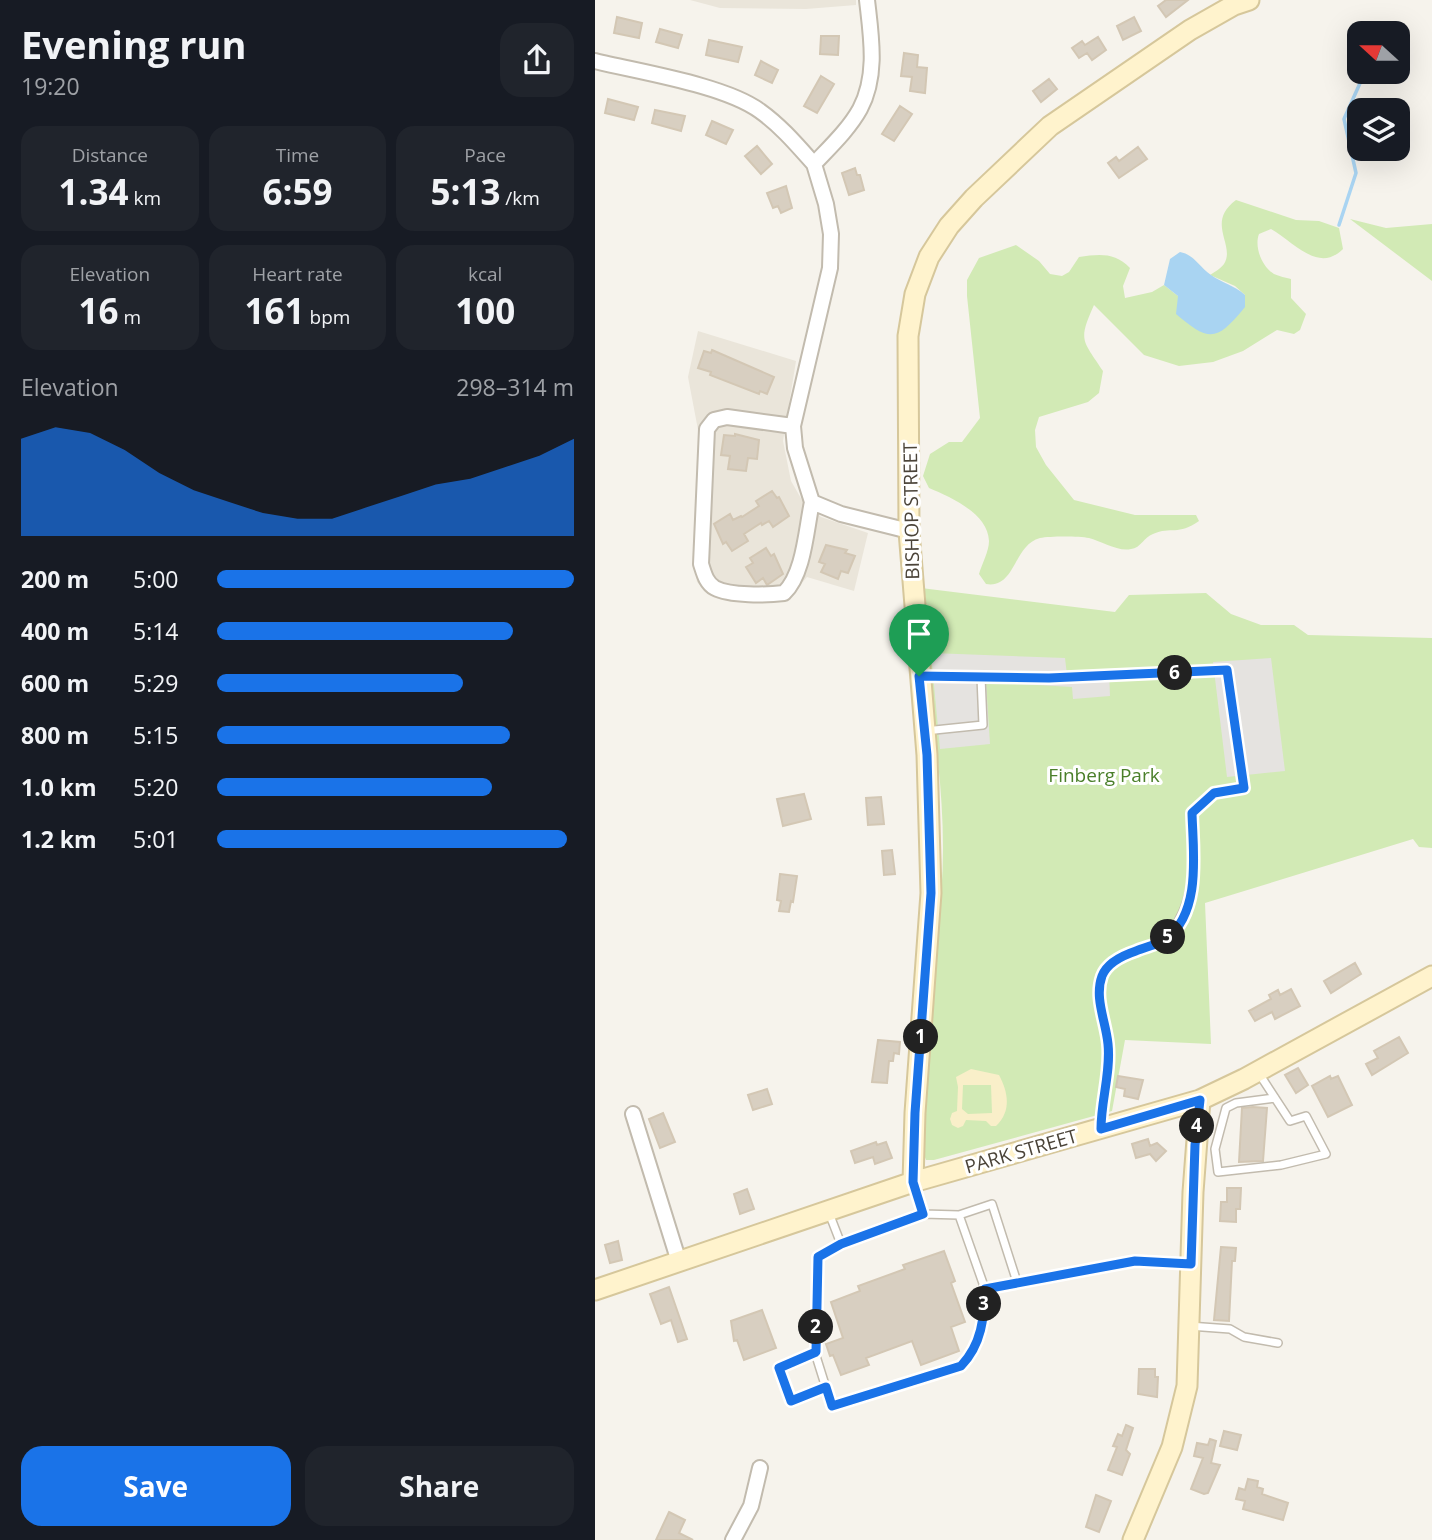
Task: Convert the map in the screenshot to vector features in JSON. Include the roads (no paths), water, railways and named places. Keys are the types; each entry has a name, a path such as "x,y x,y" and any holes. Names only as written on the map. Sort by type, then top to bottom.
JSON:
{"main road":[{"name":"BISHOP STREET","path":"913,1182 931,893 925,731 909,531 908,336 915,293 929,257 949,226 974,198 1050,126 1190,30 1234,5 1249,0"},
{"name":"PARK STREET","path":"595,1290 913,1182 1200,1100 1432,976"},
{"path":"1133,1540 1172,1447 1187,1386 1195,1145 1200,1100"}],"street":[{"path":"814,164 861,107 870,79 872,52 867,0"},
{"path":"595,61 736,98 759,110 787,134 814,164 827,204 831,234 829,268 793,426 795,448 812,502 798,572 793,585 784,593 769,595 716,588 705,579 701,564 707,429 714,420 727,416 793,426"},
{"path":"812,502 841,514 909,531"},
{"path":"633,1114 679,1262"},
{"path":"733,1540 751,1506 759,1468"}],"lane":[{"path":"919,676 1108,677 1227,670 1244,788 1214,793 1192,813 1192,889 1184,913 1173,931 1166,938 1114,962 1103,975 1100,1003 1108,1043 1109,1066 1101,1129"},
{"path":"925,731 983,726 981,677"},
{"path":"1258,1071 1290,1121 1306,1116 1327,1154 1281,1165 1218,1172 1215,1149 1226,1108 1236,1102 1275,1098"},
{"path":"913,1182 923,1214"},
{"path":"959,1215 985,1289 984,1322 971,1355 961,1366 832,1406 816,1352 818,1257 841,1244 923,1214 959,1215 992,1204 1017,1282"},
{"path":"828,1211 841,1244"},
{"path":"985,1289 1135,1261 1191,1264"},
{"path":"1188,1326 1230,1329 1244,1337 1277,1343"},
{"path":"816,1352 779,1368 791,1401 826,1387"}],"water":[{"path":"1180,252 1245,295 1245,307 1220,332 1213,334 1197,330 1176,314 1178,296 1164,285 1170,259"}],"waterway":[{"path":"1339,225 1356,173 1344,119 1360,84"}],"park label":[{"name":"Finberg Park","path":"1104,775"}]}
